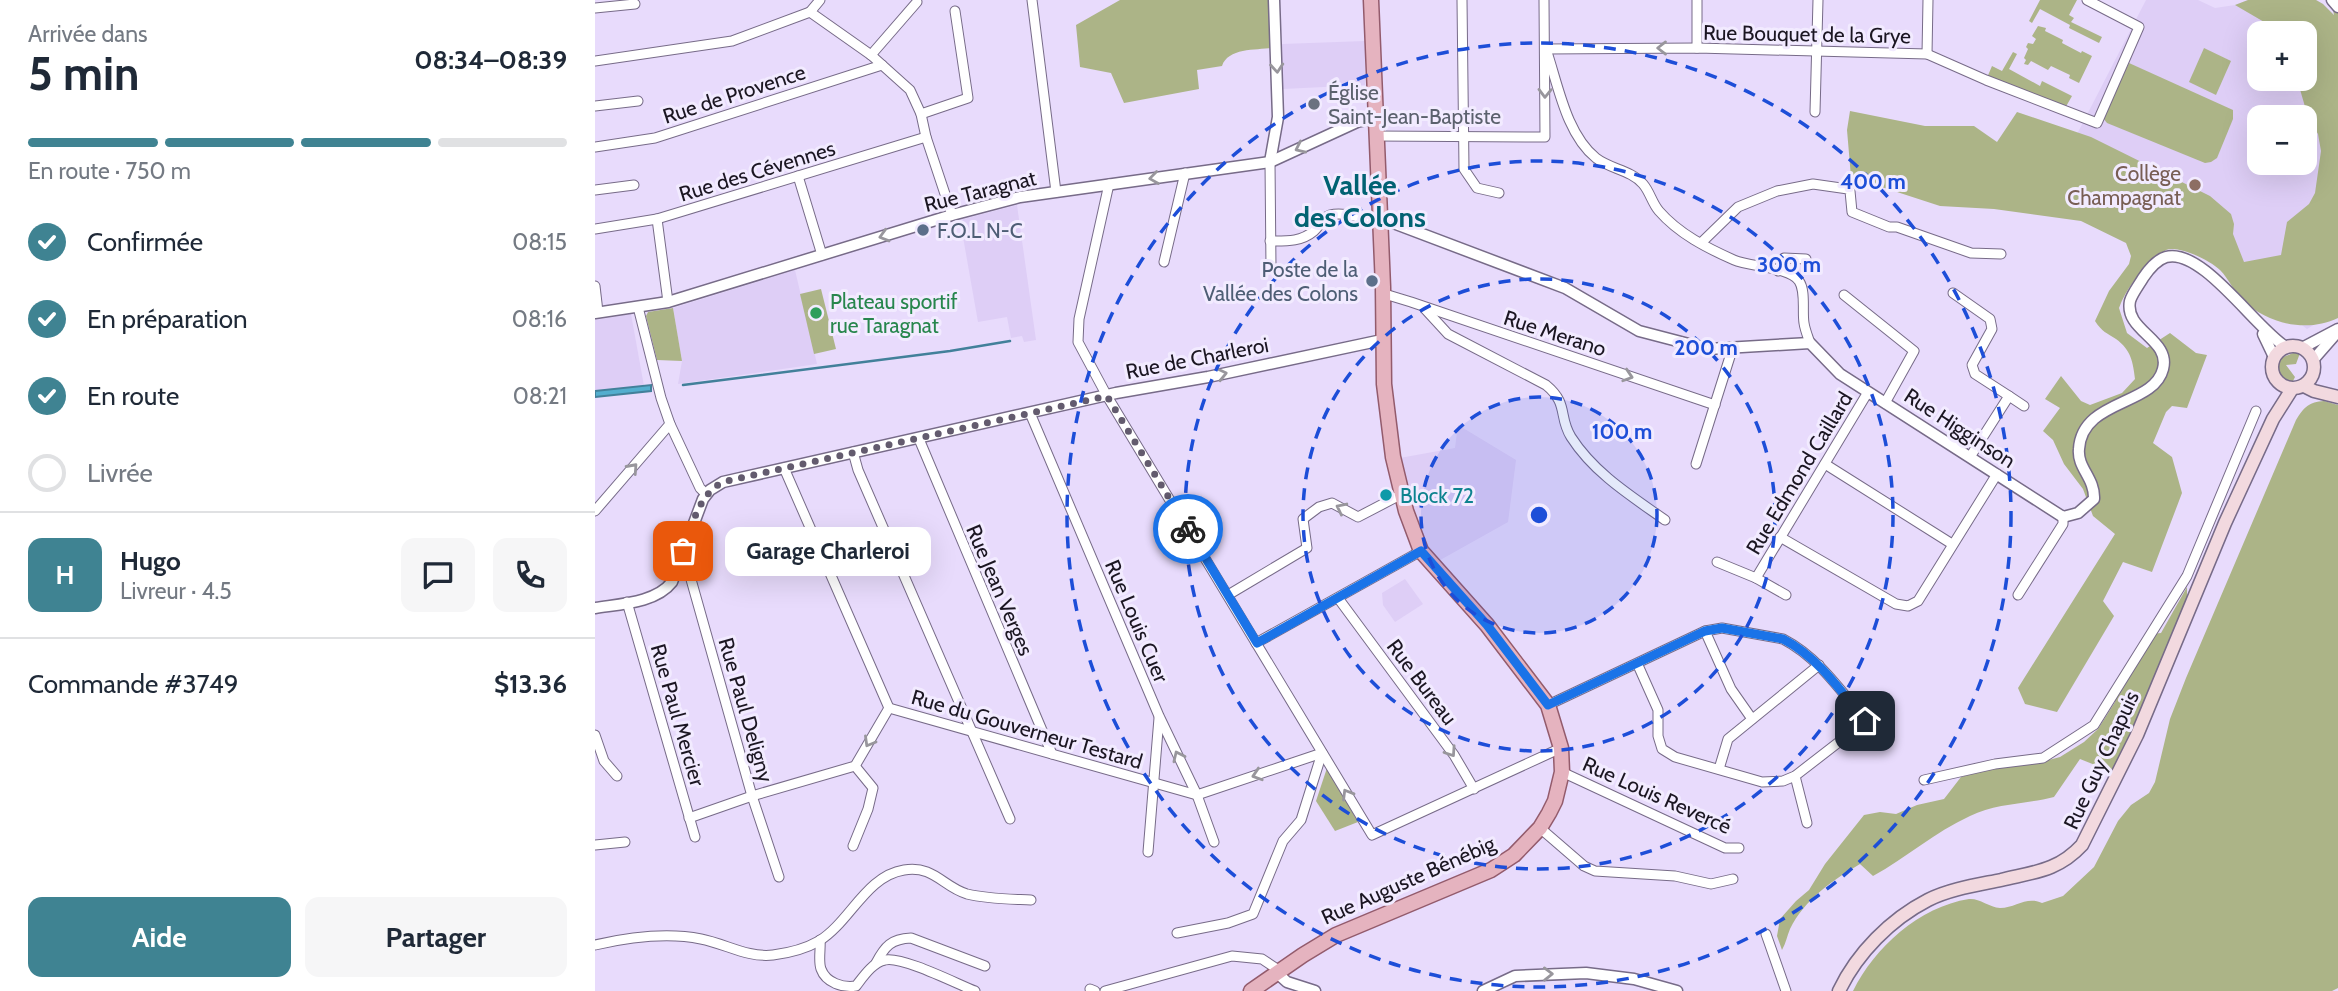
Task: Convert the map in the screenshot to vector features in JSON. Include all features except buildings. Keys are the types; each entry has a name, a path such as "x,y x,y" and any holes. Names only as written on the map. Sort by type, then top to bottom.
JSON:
{"main road":[{"name":"Rue Auguste Bénébig","path":"1251,991 1336,935 1490,870 1514,855 1540,828 1555,801 1562,772 1561,748 1548,705 1487,625 1421,551 1413,534 1402,494 1388,420 1382,340 1383,296 1371,0"},
{"path":"2286,347 2302,348 2320,383 2338,396 2278,382 2272,370 2274,357 2286,347"},
{"path":"2298,387 2313,367"},
{"name":"Rue Guy Chapuis","path":"2273,419 2278,382"},
{"name":"Rue Guy Chapuis","path":"1839,991 1860,957 1875,940 1929,900 1948,892 2048,869 2071,857 2082,845 2137,736 2225,523 2273,419 2298,387"}],"street":[{"path":"595,61 732,41 810,12 820,0"},
{"path":"1032,0 1056,192"},
{"path":"1271,268 1270,162 1277,133 1278,107 1275,0"},
{"path":"1462,0 1464,169 1477,188 1499,193"},
{"path":"1376,136 1545,137 1544,0"},
{"path":"1697,0 1697,48"},
{"path":"1815,112 1818,0"},
{"path":"1927,0 1927,54"},
{"name":"Rue Bouquet de la Grye","path":"1546,49 1697,48 1927,54 2097,123 2140,27 2087,0"},
{"path":"2332,0 2338,7"},
{"path":"871,55 917,2"},
{"path":"595,8 635,4"},
{"path":"921,114 968,98 955,11"},
{"path":"810,12 871,55 910,90 921,114 926,138 952,215"},
{"path":"1271,241 1303,239 1315,230 1323,219 1331,215 1380,221 1565,288 1639,331 1708,349 1810,343 1804,323 1800,281 1791,274 1737,261 1700,243 1671,224 1657,208 1643,183 1601,162 1588,151 1567,113 1546,49"},
{"name":"Rue de Provence","path":"595,147 655,138 882,65"},
{"path":"595,106 639,101"},
{"name":"Rue Taragnat","path":"597,313 668,302 952,215 1020,197 1270,162 1357,122 1376,118"},
{"name":"Rue des Cévennes","path":"595,229 657,219 926,138"},
{"path":"1164,262 1185,173"},
{"path":"798,176 822,255"},
{"path":"1109,184 1079,319 1078,342 1107,396 1372,835 1561,748"},
{"path":"1700,243 1738,207 1777,191 1813,184 1850,191 1852,212 1889,227 1897,227 1971,253 2001,254"},
{"path":"595,190 634,185"},
{"path":"657,219 668,302"},
{"path":"2018,595 2063,524 2063,517 2078,513 2094,499 2093,483 2080,463 2078,451 2081,434 2086,426 2115,405 2146,390 2159,379 2163,370 2162,353 2155,342 2135,324 2130,301 2155,262 2177,256 2207,272 2258,325 2286,347"},
{"path":"1778,271 1784,258 1806,259"},
{"path":"595,286 597,313"},
{"path":"1953,293 1990,319 1992,329 1972,365 1975,374 2024,406"},
{"name":"Rue Merano","path":"1383,296 1388,295 1715,405"},
{"path":"1844,295 1914,351 1885,402"},
{"path":"595,608 656,595 666,590 672,582 706,494 700,488 670,424 656,382 638,307"},
{"path":"1424,308 1448,334 1546,385 1556,393 1562,402 1570,435 1588,459 1621,489 1665,520"},
{"path":"2258,325 2274,357"},
{"path":"2302,348 2338,330"},
{"path":"2313,367 2338,330"},
{"name":"Rue de Charleroi","path":"706,494 723,482 853,452 1107,396 1382,340"},
{"name":"Rue Higginson","path":"1810,343 1840,374 2063,517"},
{"path":"1696,464 1733,347"},
{"name":"Rue Edmond Caillard","path":"1786,595 1756,578 1868,393"},
{"path":"1970,457 2009,396"},
{"path":"1924,780 1995,764 2043,758 2094,725 2187,576 2256,411"},
{"name":"Rue Louis Cuer","path":"1030,413 1053,473 1159,716 1197,795 1214,842"},
{"path":"595,511 670,424"},
{"name":"Rue Jean Verges","path":"919,439 1052,754"},
{"path":"853,452 858,470 1010,819"},
{"path":"1825,464 1952,544"},
{"path":"783,468 889,708"},
{"path":"1780,537 1896,604 1908,606 1918,600 1997,474"},
{"path":"1228,596 1307,548 1303,519 1319,507 1332,503 1358,517 1402,494"},
{"path":"2212,517 2225,523"},
{"name":"Rue Paul Deligny","path":"683,551 752,796 779,877"},
{"path":"1257,643 1421,551"},
{"path":"1717,562 1756,578"},
{"name":"Rue Bureau","path":"1338,598 1454,755 1474,789"},
{"name":"Rue Paul Mercier","path":"627,602 695,837"},
{"path":"1548,705 1637,663 1705,631 1722,628 1783,639 1819,665 1865,721 1795,776 1762,782 1675,757 1662,749 1659,744 1658,710 1637,663"},
{"path":"1705,631 1731,689 1752,719"},
{"path":"1719,769 1728,739 1819,665"},
{"name":"Rue du Gouverneur Testard","path":"855,766 889,708 1197,795"},
{"path":"1148,852 1159,716"},
{"path":"595,735 604,761 617,776"},
{"path":"1197,795 1322,753"},
{"path":"1177,933 1228,923 1253,914 1283,841 1301,820 1322,753"},
{"path":"689,818 752,796 855,766 873,788 868,809 853,846"},
{"name":"Rue Louis Revercé","path":"1562,772 1725,848 1739,848"},
{"path":"1795,776 1807,823"},
{"path":"1540,828 1584,866 1595,871 1675,876 1711,884 1733,879"},
{"path":"595,845 625,842"},
{"path":"595,945 624,939 673,935 718,943 757,957 794,951 820,940 881,879 901,870 927,872 968,894 994,899 1031,900"},
{"path":"1766,934 1786,991"},
{"path":"820,940 821,969 830,981 839,985 856,986 875,965 886,945 899,939 911,938 985,966"},
{"path":"1105,991 1232,956 1271,962 1287,982 1315,991"},
{"path":"875,965 885,960 900,962 975,991"},
{"path":"1483,991 1515,976 1586,973 1634,979 1677,991"}],"shaded area":[{"name":"Collège Champagnat","path":"2146,0 2198,0 2215,8 2248,0 2316,0 2323,4 2338,108 2328,316 2307,329 2229,270 2217,257 2039,208"},
{"path":"1365,41 1365,85 1283,89 1282,44"},
{"path":"1017,205 1036,340 1024,342 1022,336 1011,338 1007,317 978,322 960,220"},
{"path":"795,270 817,364 678,384 682,361 673,308"},
{"path":"631,314 644,386 595,391 595,320"},
{"path":"1458,425 1516,460 1508,522 1433,564 1394,459 1455,448"},
{"path":"1405,579 1423,604 1395,622 1383,605 1382,593"}],"green space":[{"path":"1120,0 1269,0 1272,48 1236,53 1225,60 1222,66 1197,70 1199,89 1124,103 1111,73 1080,67 1076,25"},
{"path":"2040,0 2077,0 2069,15 2074,18 2071,22 2102,37 2099,43 2040,9 2032,23 2029,21"},
{"path":"2248,0 2316,0 2334,15 2331,0 2338,0 2338,318 2326,323 2301,325 2289,324 2264,315 2243,301 2216,266 2179,250 2164,251 2137,276 2119,308 2127,333 2147,348 2170,333 2196,353 2207,355 2187,408 2172,406 2166,412 2153,443 2172,457 2182,493 2152,572 2123,562 2103,601 2114,616 2057,712 2025,704 2018,688 2115,534 2093,516 2083,489 2064,464 2053,440 2043,431 2060,408 2045,399 2061,376 2081,401 2090,405 2122,393 2135,379 2128,352 2095,321 2109,291 2129,264 2131,256 2126,243 2081,221 1994,209 1940,206 1851,177 1847,130 1850,111 1925,126 1974,126 1997,142 2017,112 2091,137 2210,196 2231,214 2233,234 2244,262 2281,255 2287,222 2309,204 2315,193 2321,151 2317,132 2317,105 2305,105 2300,91 2317,91 2317,21 2262,21 2235,5"},
{"path":"2038,26 2046,28 2045,31 2063,40 2062,43 2092,56 2079,83 2069,78 2070,75 2051,66 2048,70 2031,61 2028,65 2024,64 2028,49 2026,47 2036,39 2032,36"},
{"path":"2204,48 2231,61 2216,95 2189,82"},
{"path":"2013,52 2017,54 2009,69 2040,86 2042,81 2072,96 2064,110 1986,80 1992,66 2002,71"},
{"path":"2129,63 2233,110 2233,119 2217,158 2205,163 2107,123 2103,118"},
{"name":"Plateau sportif rue Taragnat","path":"821,289 836,349 814,354 800,294"},
{"path":"673,308 682,361 657,360 646,316 648,312"},
{"path":"2300,353 2296,364 2286,365 2295,377 2288,383 2280,375 2278,366 2281,358"},
{"path":"2324,401 2338,405 2338,988 2332,991 1853,991 1873,959 1886,945 1916,920 1933,911 1969,899 2000,908 2031,901 2042,903 2063,896 2094,867 2118,821 2131,805 2149,793 2155,782 2170,719 2296,420 2307,406"},
{"path":"2187,587 2187,615 2115,780 2105,769 2080,759 2054,797 2001,806 1970,816 1873,876 1860,864 1811,900 1796,918 1782,950 1777,936 1780,919 1809,890 1825,864 1864,815 1880,812 1896,814 1917,805 1944,799 1961,777 1987,769 2034,764 2060,757 2084,742 2098,729 2115,702 2113,696 2151,634 2161,633"},
{"path":"1327,768 1358,822 1335,831 1316,801"}],"water":[{"path":"651,385 651,391 595,397 595,391"}],"waterway":[{"path":"683,385 1010,341"}],"way so far":[{"path":"683,551 703,499 710,490 723,482 1107,396 1188,529"}],"place":[{"name":"Église Saint-Jean-Baptiste","path":"1314,104"},
{"name":"Collège Champagnat","path":"2195,185"},
{"name":"F.O.L N-C","path":"923,230"},
{"name":"Poste de la Vallée des Colons","path":"1372,281"},
{"name":"Plateau sportif rue Taragnat","path":"816,313"},
{"name":"Block 72","path":"1386,495"},
{"name":"Garage Charleroi","path":"683,551"}],"district":[{"name":"Vallée des Colons","path":"1360,201"}],"route":[{"path":"1188,529 1257,643 1421,551 1487,625 1548,705 1705,631 1722,628 1783,639 1791,643 1819,665 1865,721"}]}
